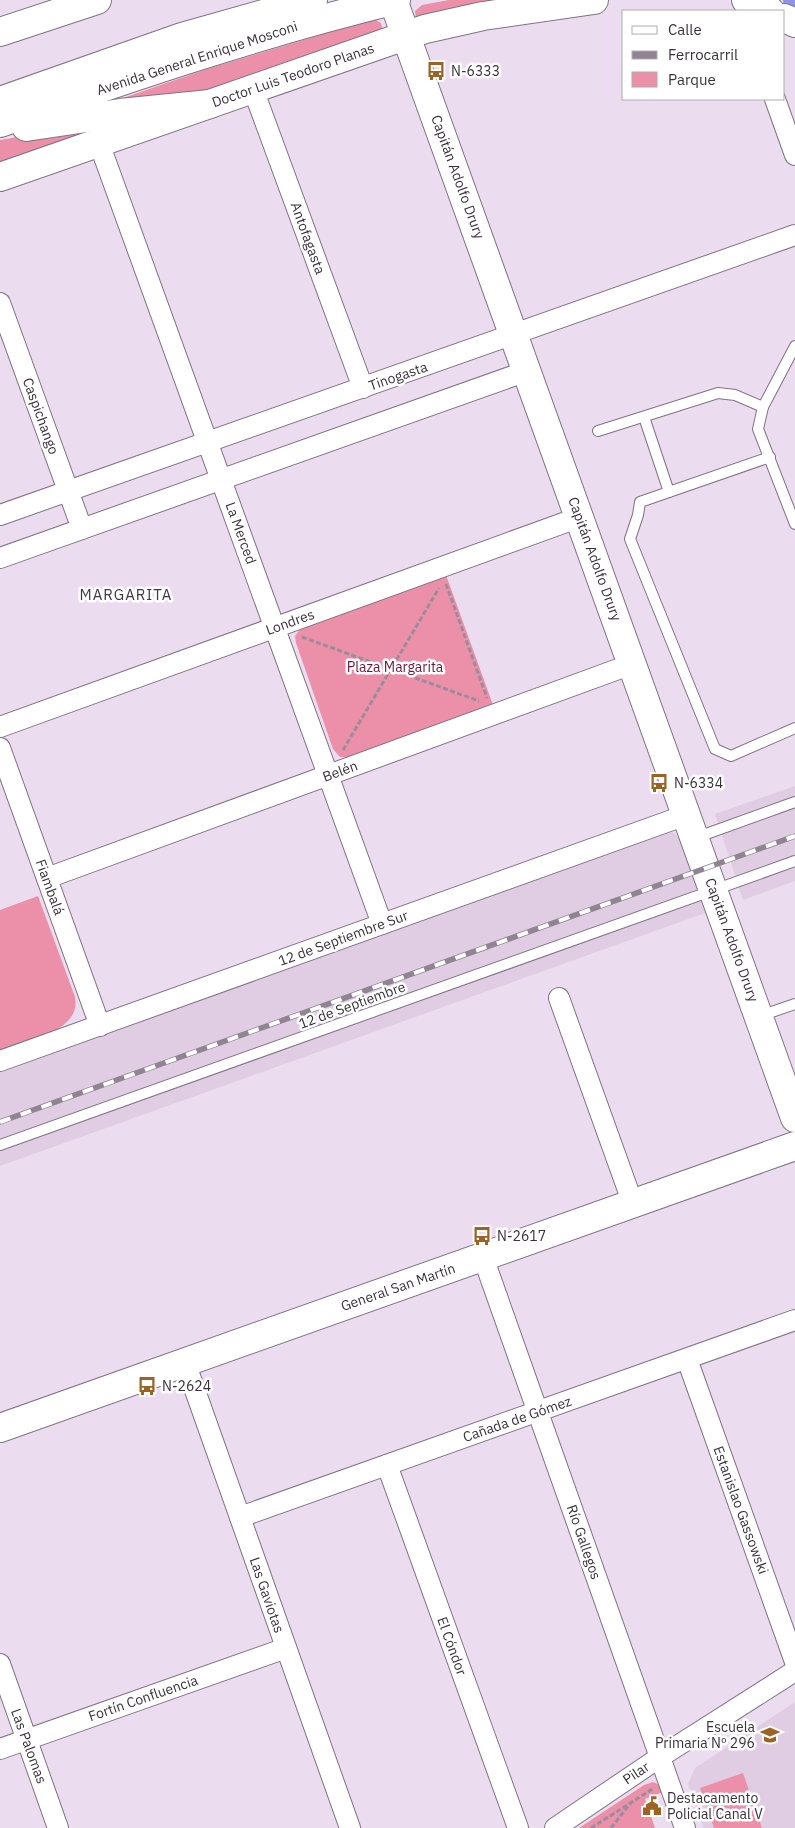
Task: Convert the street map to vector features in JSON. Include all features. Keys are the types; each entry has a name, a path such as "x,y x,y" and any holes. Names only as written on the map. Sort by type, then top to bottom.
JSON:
{"main road":[{"path":"0,32 97,0"},
{"name":"Avenida General Enrique Mosconi","path":"0,101 182,37 313,0"},
{"name":"Avenida General Enrique Mosconi","path":"0,122 230,46 394,0"},
{"name":"Capitán Adolfo Drury","path":"394,0 713,890 759,1016 785,1076 795,1118"},
{"name":"Doctor Luis Teodoro Planas","path":"0,177 407,35 464,19 594,0"},
{"path":"0,131 91,117 210,104"},
{"name":"General San Martín","path":"0,1428 795,1146"}],"street":[{"name":"Antofagasta","path":"253,89 363,388"},
{"path":"774,100 795,155"},
{"name":"La Merced","path":"99,143 382,924"},
{"name":"Tinogasta","path":"0,516 795,235"},
{"name":"Caspichango","path":"0,303 82,529"},
{"path":"0,558 527,371"},
{"name":"Londres","path":"0,727 580,517"},
{"name":"Belén","path":"47,878 632,664"},
{"name":"Fiambalá","path":"0,748 4,770 47,878 100,1026"},
{"name":"12 de Septiembre Sur","path":"0,1062 382,924 691,826"},
{"path":"560,998 633,1204"},
{"name":"Río Gallegos","path":"483,1257 685,1828"},
{"name":"Cañada de Gómez","path":"240,1517 795,1320"},
{"name":"Estanislao Gassowski","path":"687,1359 795,1662"},
{"name":"Las Gaviotas","path":"185,1362 350,1828"},
{"name":"El Cóndor","path":"387,1465 518,1828"},
{"name":"Fortín Confluencia","path":"0,1749 286,1648"},
{"name":"Las Palomas","path":"0,1664 58,1828"},
{"name":"Pilar","path":"555,1828 660,1757 795,1671"}],"lane":[{"path":"795,346 764,408 758,429 795,524"},
{"path":"598,431 718,393 735,395 764,408"},
{"path":"644,417 669,492"},
{"path":"770,458 640,502 630,539 715,749 731,756 795,728"},
{"path":"691,826 795,802"},
{"name":"12 de Septiembre","path":"0,1145 795,861"},
{"path":"759,1016 795,1004"}],"path":[{"path":"432,586 445,582"},
{"path":"337,747 345,751 391,669 445,582"},
{"path":"445,582 488,702"},
{"path":"299,642 303,635 391,669 488,702"},
{"path":"475,706 488,702"},
{"path":"591,1828 657,1786 659,1793"},
{"path":"611,1828 631,1802"}],"shaded area":[{"path":"795,786 795,881 743,900 715,814"},
{"path":"668,832 673,832 681,840 708,912 0,1166 0,1070"},
{"name":"Escuela Primaria Nº 296","path":"795,1702 795,1828 704,1828 688,1784 695,1768"}],"green space":[{"path":"449,0 552,0 416,20 415,11 422,5"},
{"path":"374,19 381,23 383,31 220,92 103,105 210,68"},
{"path":"160,113 0,168 0,140"},
{"name":"Plaza Margarita","path":"446,575 493,705 351,757 340,757 333,749 295,636 301,628"},
{"path":"38,896 75,997 75,1009 70,1019 61,1027 37,1039 0,1050 0,910"},
{"path":"743,1773 762,1828 714,1828 700,1788"},
{"path":"653,1782 660,1785 663,1792 645,1799 655,1828 579,1828 644,1785"}],"railway":[{"path":"0,1122 795,836"}],"place":[{"name":"N-6333","path":"436,71"},
{"name":"N-6334","path":"659,783"},
{"name":"N-2617","path":"482,1236"},
{"name":"N-2624","path":"147,1386"},
{"name":"Escuela Primaria Nº 296","path":"770,1735"},
{"name":"Destacamento Policial Canal V","path":"652,1806"}],"district":[{"name":"MARGARITA","path":"126,594"}]}
